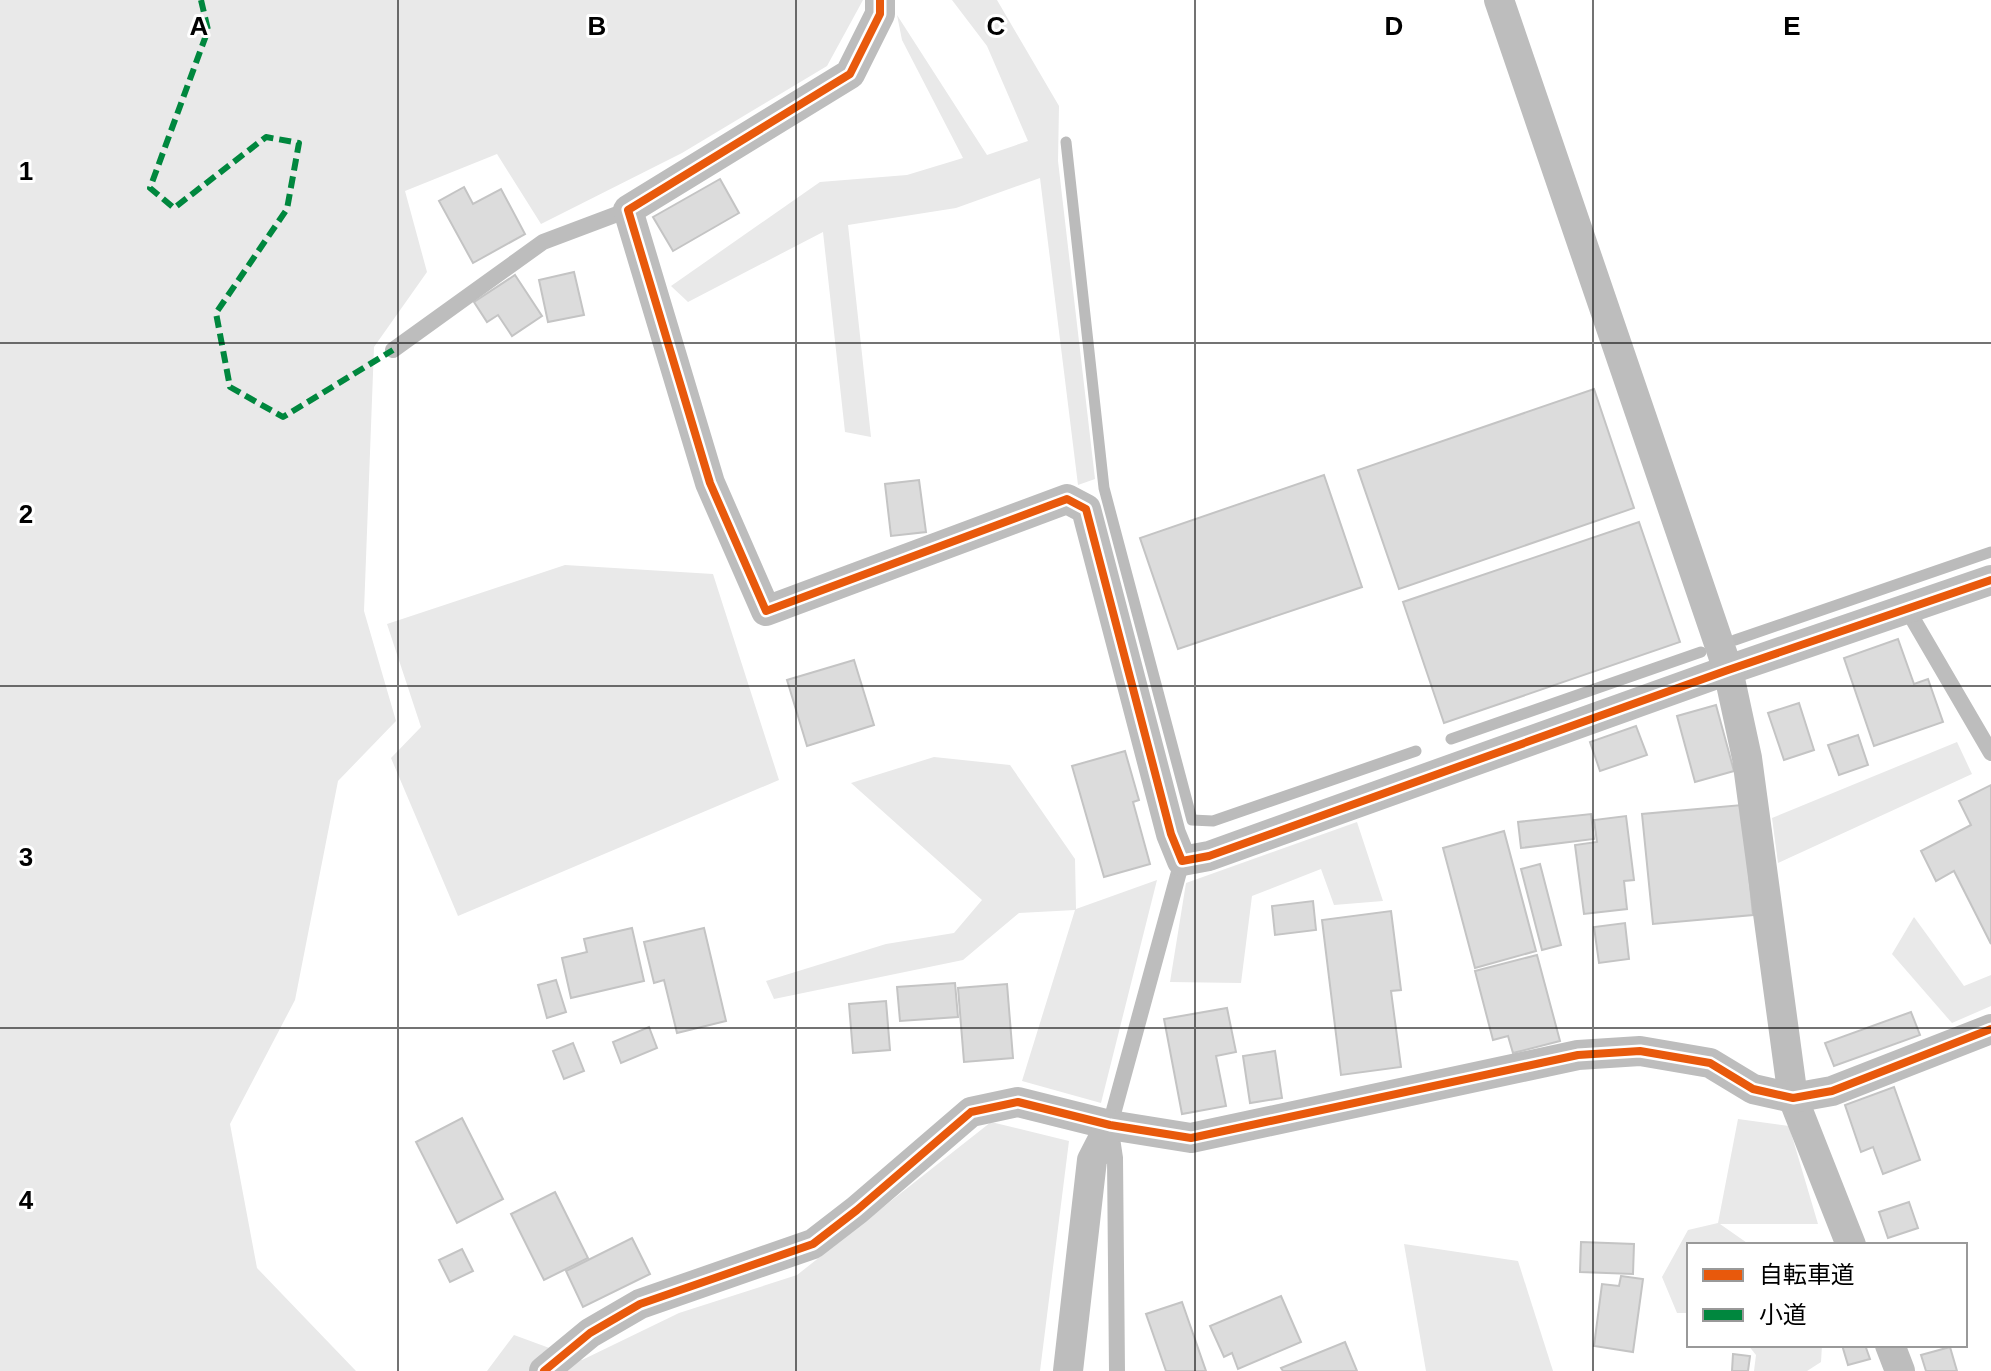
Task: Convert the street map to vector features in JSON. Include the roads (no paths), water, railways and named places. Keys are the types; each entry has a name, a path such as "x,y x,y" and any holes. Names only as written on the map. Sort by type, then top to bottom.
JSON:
{"street":[{"path":"880,0 880,14 850,74 628,210 710,483 766,611 1067,499 1086,509 1171,834 1182,861 1209,856 1728,670 1991,580"},
{"path":"1499,0 1728,670 1747,758 1793,1098 1850,1243"},
{"path":"544,1371 590,1333 640,1304 813,1244 971,1112 1018,1102 1110,1125 1191,1138 1578,1055 1640,1051 1710,1063 1753,1089 1793,1098 1832,1091 1991,1029"},
{"path":"1068,1371 1092,1160 1110,1125"},
{"path":"1891,1347 1900,1371"}],"lane":[{"path":"393,350 543,242 628,210"},
{"path":"1907,609 1991,753"},
{"path":"1117,1371 1115,1158 1110,1125 1182,861"}],"waterway":[{"path":"1066,142 1104,488 1192,820 1213,821 1416,751"},
{"path":"1735,640 1991,552"},
{"path":"1451,739 1701,652"}]}
